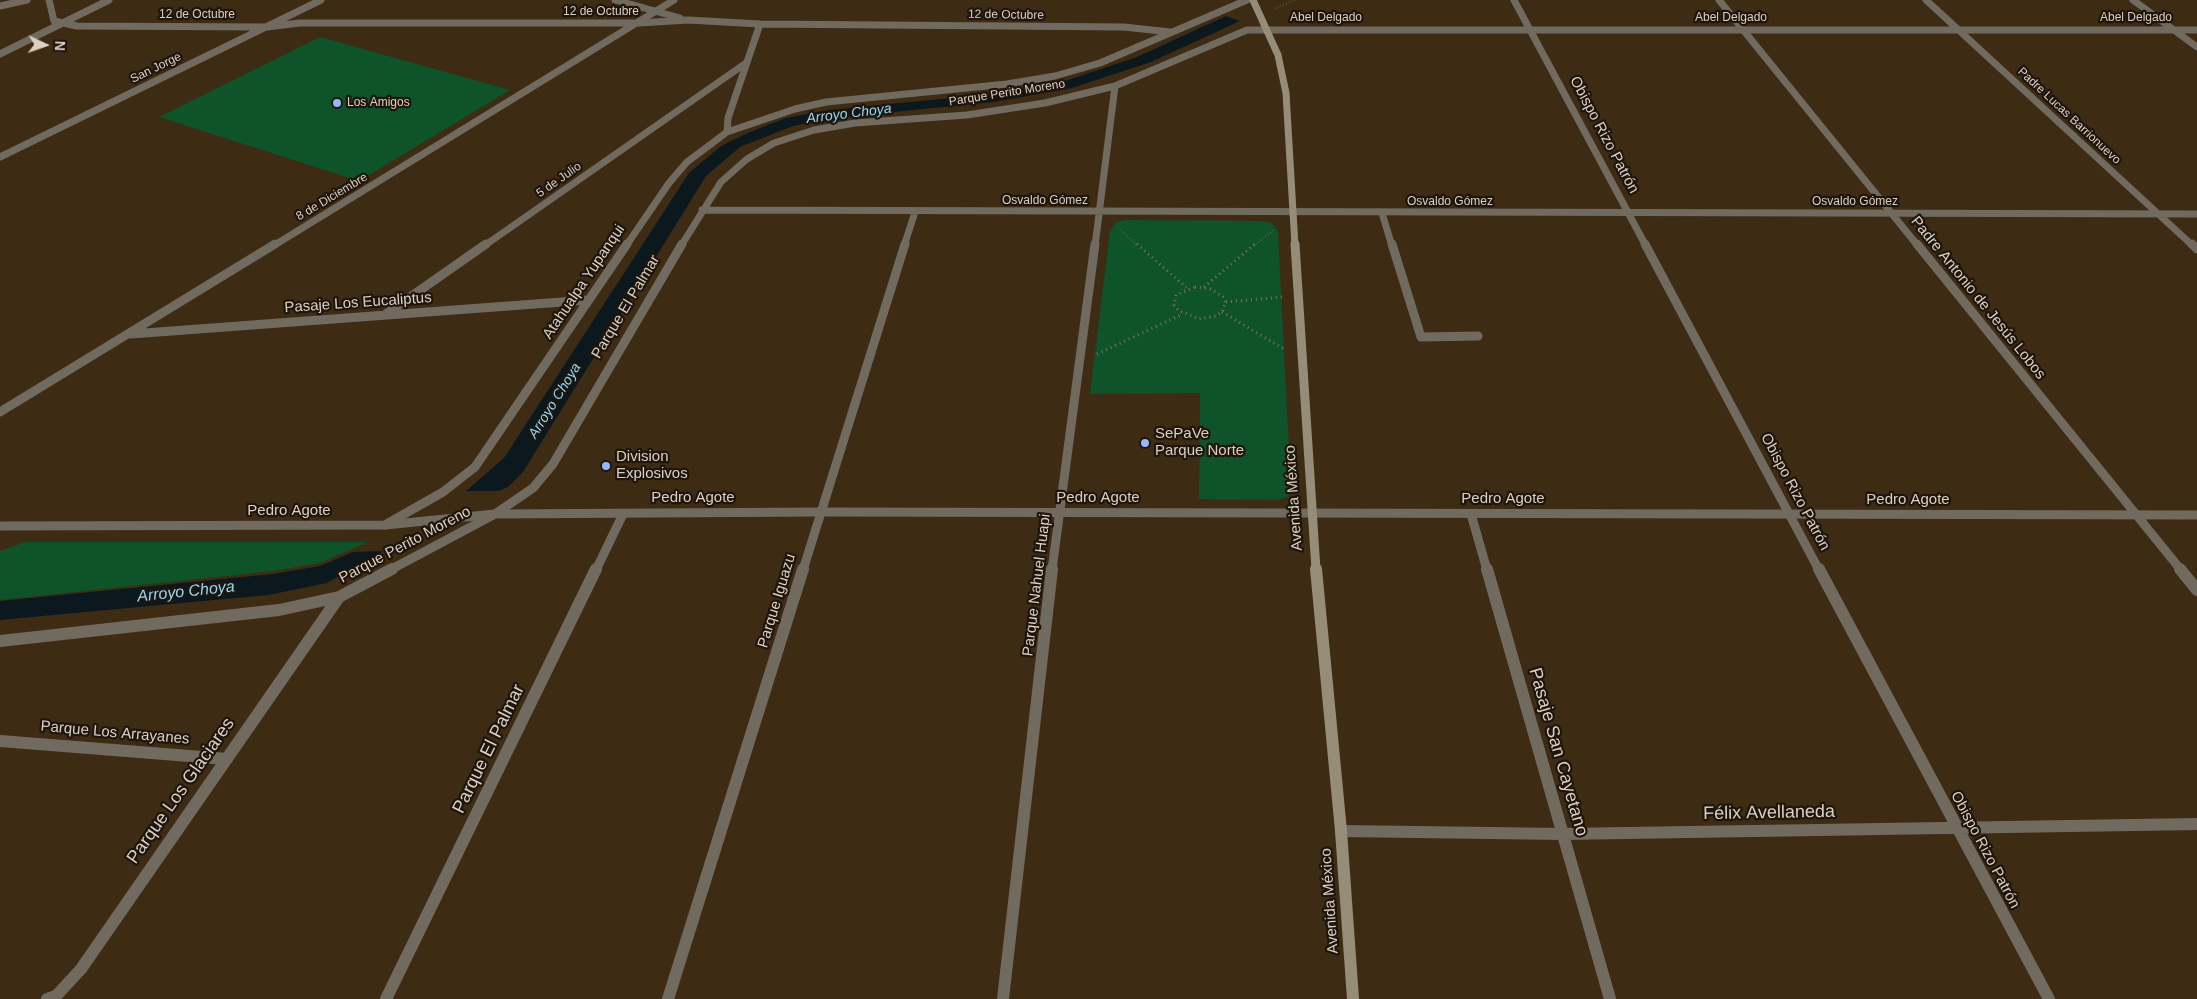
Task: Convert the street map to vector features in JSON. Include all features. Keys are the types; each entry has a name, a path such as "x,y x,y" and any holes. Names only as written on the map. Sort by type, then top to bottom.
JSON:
{"main road":[{"name":"Avenida México","path":"1253,0 1278,55 1283,72 1311,514 1341,831 1353,999"}],"street":[{"path":"0,6 27,0"},
{"path":"48,0 54,21 63,23"},
{"path":"0,54 110,0"},
{"name":"San Jorge","path":"0,157 321,0"},
{"path":"615,0 688,20"},
{"name":"8 de Diciembre","path":"0,412 640,23 655,11 674,0"},
{"name":"Atahualpa Yupanqui","path":"385,525 443,492 475,467 669,183 687,162 727,132 795,109 826,102 1007,84 1055,76 1100,63 1247,0"},
{"name":"Obispo Rizo Patrón","path":"1514,0 2049,999"},
{"name":"Padre Antonio de Jesús Lobos","path":"1719,0 2197,590"},
{"name":"Padre Lucas Barrionuevo","path":"1926,0 2197,249"},
{"path":"2132,0 2197,47"},
{"name":"12 de Octubre","path":"63,23 77,26 267,26 300,23 640,23 688,20 760,24 1124,27 1170,32"},
{"path":"727,132 728,118 760,24"},
{"name":"Abel Delgado","path":"1266,29 2197,30"},
{"name":"Parque Perito Moreno","path":"746,159 774,143 814,130 855,123 967,115 1045,104 1115,86 1186,57 1237,33 1266,29"},
{"name":"5 de Julio","path":"384,315 746,63"},
{"name":"Parque Nahuel Huapi","path":"1003,999 1056,538 1081,362 1115,86"},
{"name":"Parque El Palmar","path":"495,514 533,488 553,464 702,210 720,182 746,159"},
{"name":"Osvaldo Gómez","path":"702,210 2197,214"},
{"name":"Parque Iguazu","path":"668,999 915,212"},
{"path":"1382,213 1421,336 1478,336"},
{"name":"Pasaje Los Eucaliptus","path":"128,334 589,300"},
{"name":"Pedro Agote","path":"0,526 385,525 495,514 821,512 2197,515"},
{"name":"Parque Perito Moreno","path":"0,642 279,610 339,598 495,514"},
{"name":"Parque El Palmar","path":"386,999 623,514"},
{"name":"Pasaje San Cayetano","path":"1471,514 1610,999"},
{"name":"Parque Los Glaciares","path":"47,999 56,996 81,969 339,598"},
{"name":"Parque Los Arrayanes","path":"0,741 227,759"},
{"name":"Félix Avellaneda","path":"1341,831 1563,834 2197,824"}],"path":[{"path":"1258,14 1295,0"},
{"path":"1100,212 1188,289"},
{"path":"1203,287 1293,213"},
{"path":"1203,287 1218,292 1226,302 1222,312 1208,318 1191,317 1183,314 1174,305 1176,295 1188,289 1203,287"},
{"path":"1226,302 1298,296"},
{"path":"1222,312 1302,360"},
{"path":"1081,362 1183,314"}],"green space":[{"name":"Los Amigos","path":"320,37 510,90 359,181 159,117"},
{"path":"1127,220 1261,221 1272,223 1278,231 1291,489 1288,497 1278,500 1199,499 1200,393 1090,394 1110,231 1116,222"},
{"path":"25,542 368,542 320,563 274,571 0,600 0,551"}],"water":[{"name":"Arroyo Choya","path":"1226,16 1240,21 1151,62 1072,88 994,102 833,118 793,126 740,147 706,176 523,472 508,487 499,491 466,491 504,458 689,173 721,146 786,118 829,110 1012,92 1065,81 1137,57"},
{"name":"Arroyo Choya","path":"383,551 327,583 268,595 0,620 0,601 273,574 320,566 353,552"}],"place":[{"name":"Los Amigos","path":"337,103"},
{"name":"SePaVe Parque Norte","path":"1145,443"},
{"name":"Division Explosivos","path":"606,466"}]}
